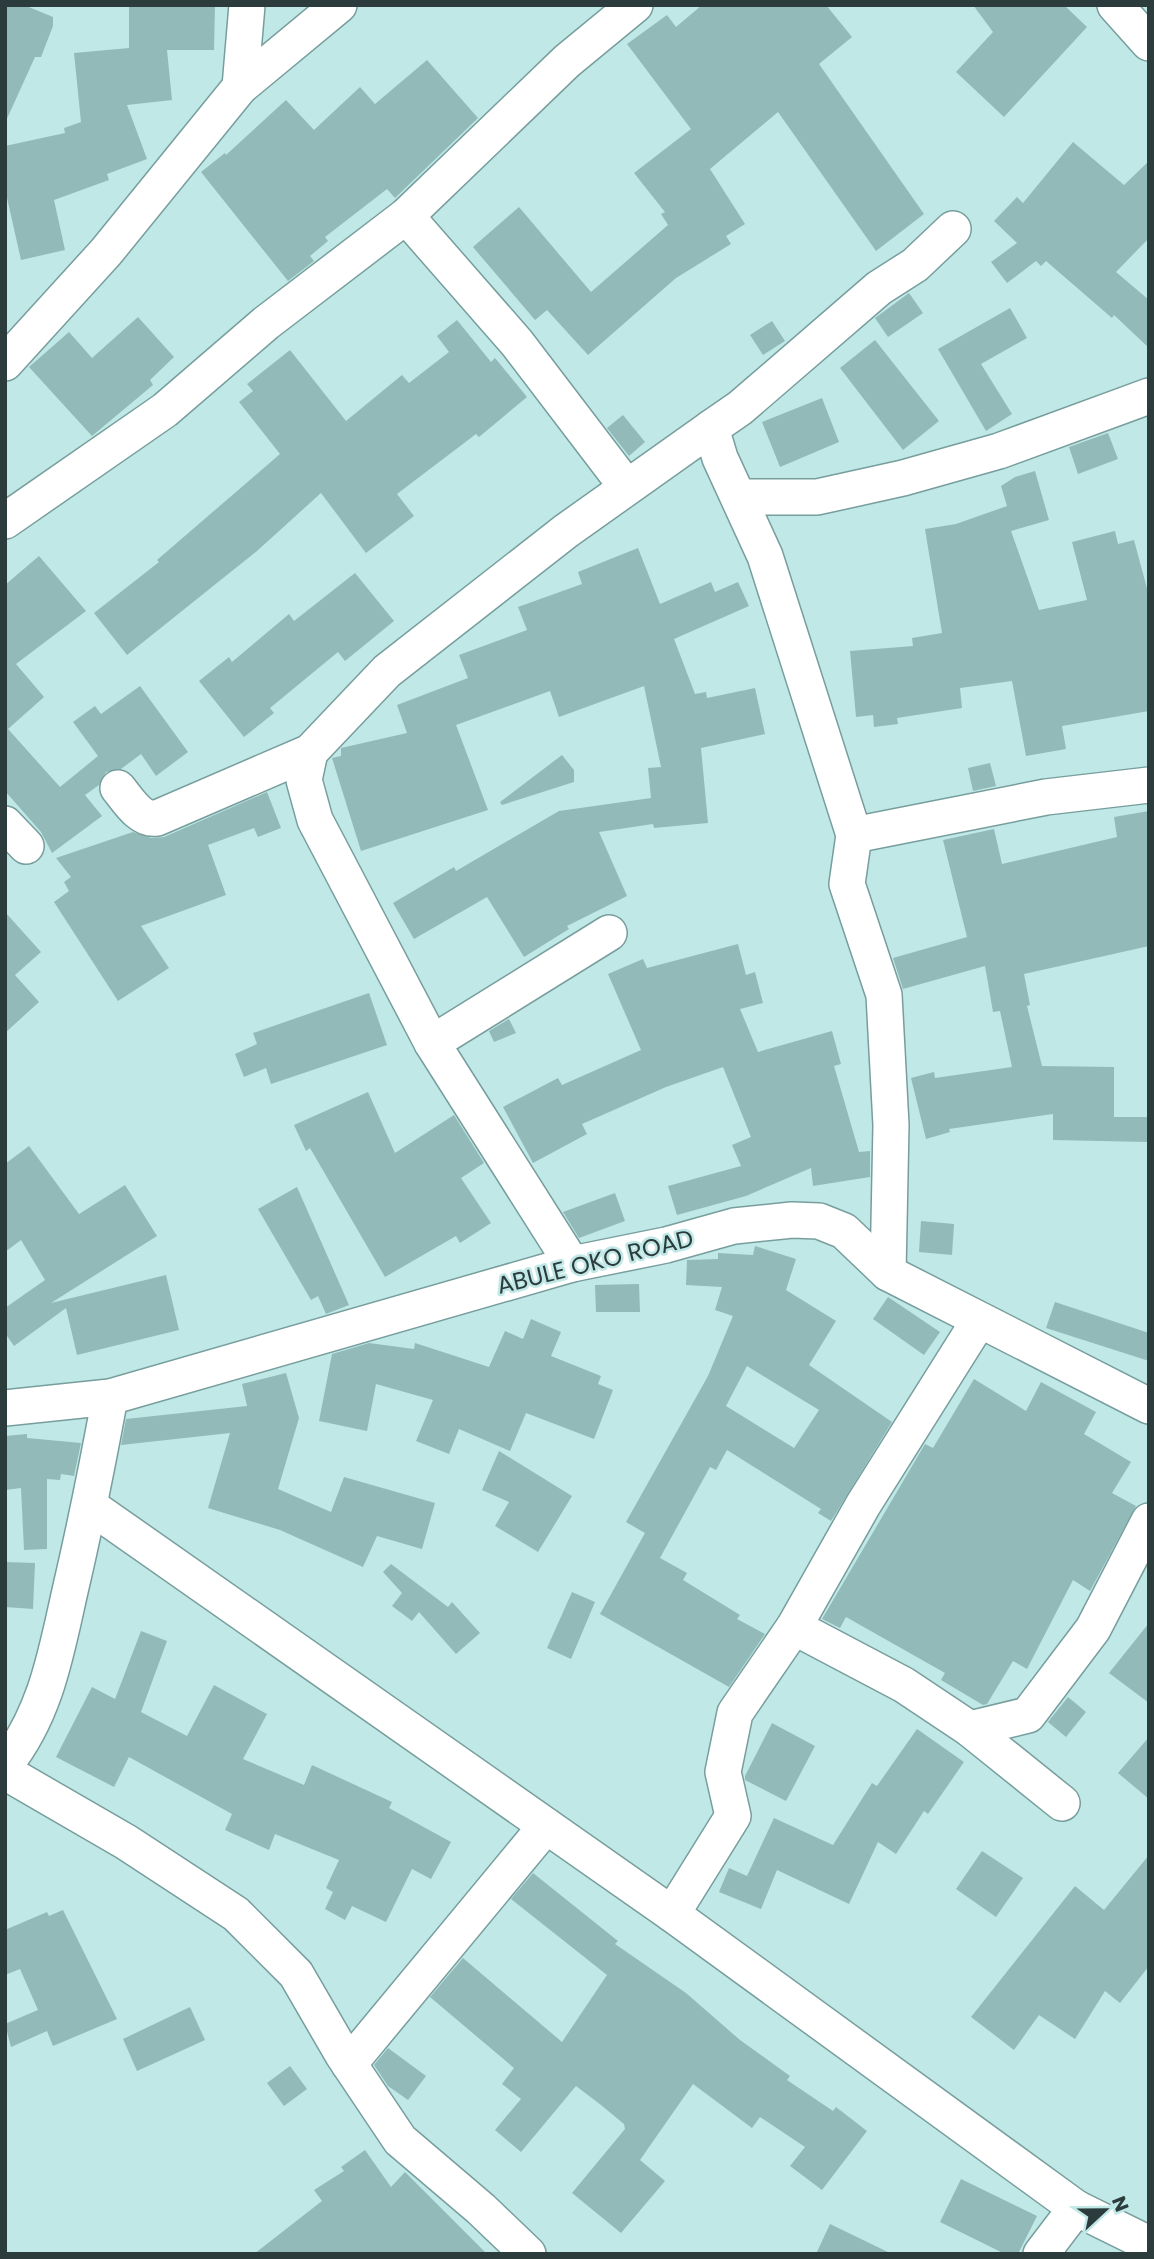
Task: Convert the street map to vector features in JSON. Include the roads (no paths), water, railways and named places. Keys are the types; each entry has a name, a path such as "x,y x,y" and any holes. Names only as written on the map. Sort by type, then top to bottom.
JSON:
{"street":[{"path":"240,87 247,5"},
{"path":"5,363 106,252 240,87 339,5"},
{"path":"5,521 165,410 266,323 406,216 567,61 635,5"},
{"path":"1115,5 1149,43"},
{"path":"406,216 517,343 626,486"},
{"path":"118,788 143,816 149,819 157,818 310,752 387,671 626,486 740,408 879,288 915,265 953,229"},
{"path":"740,497 817,496 903,478 999,451 1149,396"},
{"path":"711,428 720,458 765,556 854,835 848,884 884,995 891,1125 888,1273"},
{"path":"310,752 304,780 315,820 432,1043 572,1264"},
{"path":"854,835 1046,797 1149,785"},
{"path":"432,1043 609,933"},
{"name":"ABULE OKO ROAD","path":"5,1408 110,1397 572,1264 666,1245 734,1226 792,1220 819,1221 844,1231 888,1273 978,1322 1149,1406"},
{"path":"672,1914 733,1816 723,1772 735,1713 794,1627 863,1505 978,1322"},
{"path":"5,1765 23,1743 46,1695 90,1506 110,1397"},
{"path":"90,1506 672,1914 1076,2208 1149,2244"},
{"path":"970,1729 1028,1715 1093,1629 1149,1521"},
{"path":"794,1627 904,1685 970,1729 1062,1802"},
{"path":"5,1772 127,1842 236,1914 296,1974 349,2064 400,2140 481,2209 528,2254"},
{"path":"349,2064 545,1826"},
{"path":"1041,2254 1076,2208"}]}
